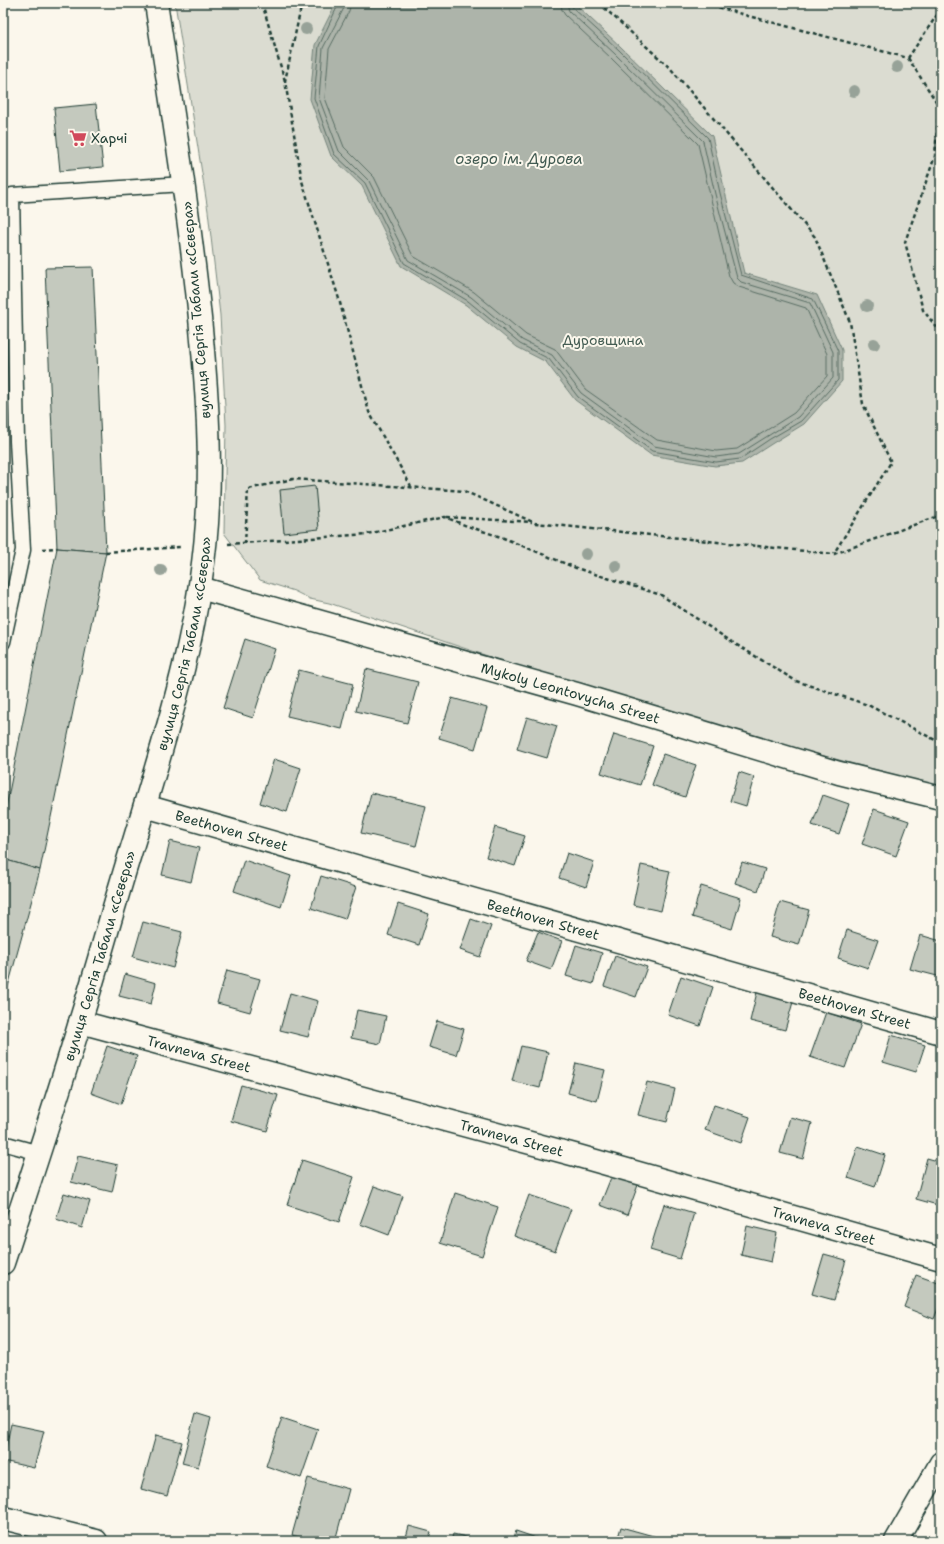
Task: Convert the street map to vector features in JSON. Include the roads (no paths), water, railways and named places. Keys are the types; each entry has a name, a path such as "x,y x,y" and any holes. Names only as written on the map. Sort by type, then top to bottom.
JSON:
{"street":[{"name":"вулиця Сергія Табали «Сєвєра»","path":"3,1263 80,1022 145,806 172,713 190,643 200,588 205,546 209,469 205,372 184,184 156,3"},
{"name":"Mykoly Leontovycha Street","path":"200,588 577,694 838,772 941,798"},
{"name":"Beethoven Street","path":"145,806 941,1033"},
{"name":"Travneva Street","path":"80,1022 575,1155 941,1259"},
{"path":"896,1541 941,1463"},
{"path":"3,1518 96,1541"}],"lane":[{"path":"3,642 23,550 17,441 12,195 184,184"},
{"path":"3,1143 38,1153"}],"water":[{"name":"озеро ім. Дурова","path":"336,3 574,3 712,136 744,273 817,295 842,350 842,381 804,424 742,463 715,466 651,455 575,400 546,362 517,347 466,305 401,266 362,186 331,156 310,99 315,45"}],"place":[{"name":"Харчі","path":"78,138"}],"park label":[{"name":"Дуровщина","path":"603,340"}]}
